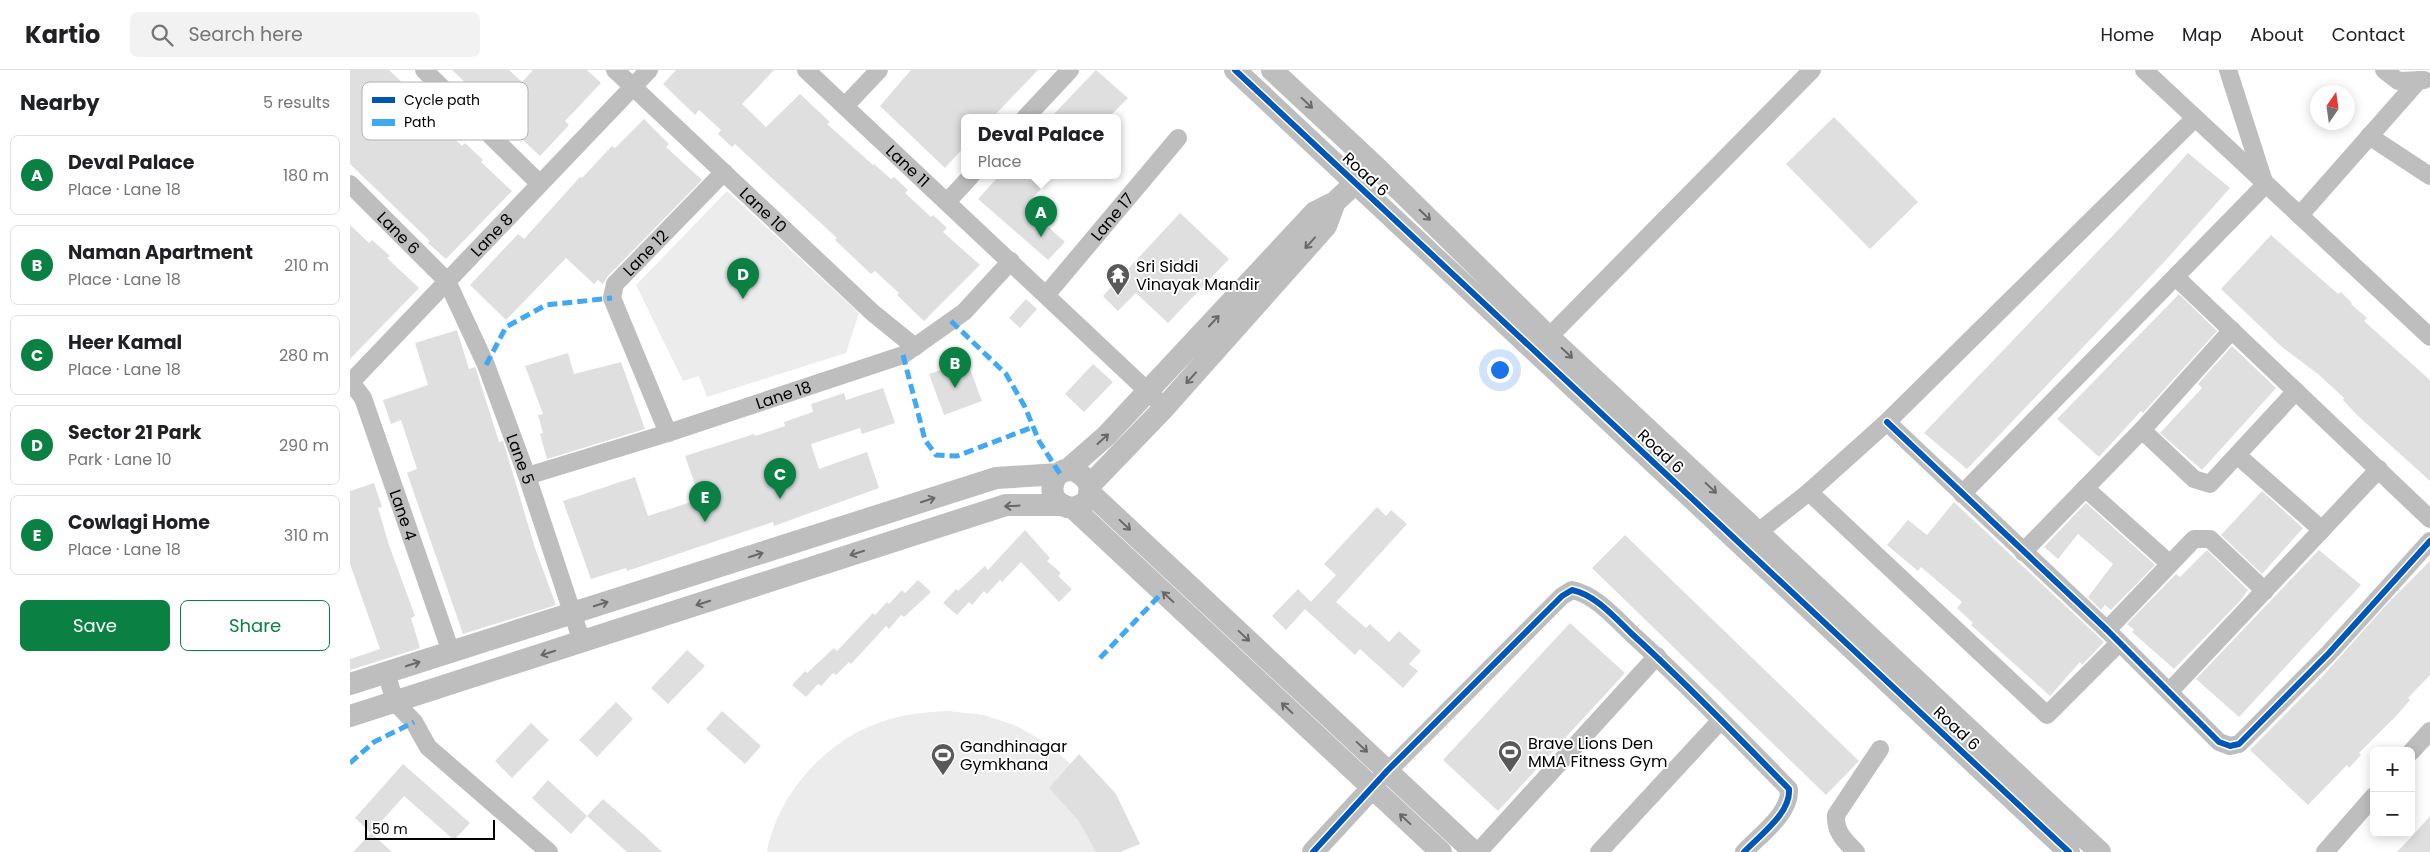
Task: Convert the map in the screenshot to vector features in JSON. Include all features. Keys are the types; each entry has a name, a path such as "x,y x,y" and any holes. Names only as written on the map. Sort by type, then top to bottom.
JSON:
{"street":[{"path":"424,70 436,82"},
{"name":"Lane 10","path":"616,70 873,313 915,347"},
{"path":"633,87 649,70"},
{"name":"Lane 11","path":"806,70 1047,294 1148,393 1165,406"},
{"path":"845,106 879,70"},
{"path":"1029,114 1070,70"},
{"name":"Road 6","path":"1234,70 1356,183 1758,532 2100,852"},
{"name":"Road 6","path":"1272,70 1374,165 1542,344 2069,852"},
{"path":"1542,344 1812,70"},
{"path":"2144,70 2430,337"},
{"path":"2228,70 2265,185"},
{"path":"2384,70 2398,81 2424,80"},
{"path":"2300,215 2369,136 2424,80"},
{"name":"Lane 8","path":"350,382 633,87"},
{"path":"1758,532 1810,492 1887,422 2196,118"},
{"path":"2369,136 2429,173"},
{"name":"Lane 17","path":"1047,294 1178,138"},
{"path":"495,140 540,184"},
{"path":"1374,165 1335,202 1314,212 1148,393 1106,436 1056,478 1052,490 1053,496 1067,506 1441,852"},
{"name":"Lane 12","path":"668,433 612,298 613,291 615,284 724,172"},
{"path":"947,202 968,179"},
{"name":"Lane 6","path":"350,184 447,281"},
{"path":"1962,494 2265,185"},
{"path":"350,716 1006,505 1067,506 1084,503 1090,489 1326,226 1335,202"},
{"name":"Lane 18","path":"527,476 668,433 903,355 964,312 1011,261"},
{"path":"2177,275 2182,283 2430,518"},
{"name":"Lane 5","path":"447,281 486,365 527,476 571,614 582,642"},
{"path":"2023,552 2142,430 2232,330"},
{"name":"Lane 4","path":"350,382 363,398 450,652"},
{"path":"2142,430 2194,479 2210,484 2296,391"},
{"path":"1887,422 2113,637 2219,742 2230,746 2239,744 2329,653 2430,541"},
{"path":"2237,455 2322,530"},
{"path":"2169,692 2379,469"},
{"path":"350,684 996,478 1078,472 1088,480 1090,489 1474,852"},
{"path":"2085,488 2170,564"},
{"path":"1810,492 2047,715 2113,637 2170,564 2194,539 2210,540 2265,591"},
{"path":"891,512 902,539"},
{"path":"717,567 726,596"},
{"path":"1313,852 1387,771 1562,596 1572,590 1583,593 1600,605 1657,656 1789,789 1790,799 1784,810 1744,852"},
{"path":"1478,852 1657,656"},
{"path":"386,672 395,702 414,722 428,747 549,852"},
{"path":"1599,852 1721,720"},
{"path":"2415,748 2430,731"},
{"path":"1856,852 1840,836 1836,825 1836,815 1880,750"},
{"path":"2325,852 2370,801"},
{"path":"1833,852 1840,836"}],"shaded area":[{"path":"727,191 859,313 846,353 707,397 699,376 683,381 636,285"},
{"name":"Gandhinagar Gymkhana","path":"949,711 984,715 1017,726 1048,744 1074,767 1118,852 767,852 781,810 793,791 807,772 841,742 861,730 889,719 914,714"}],"building":[{"path":"350,70 389,70 402,82 362,82 362,140 456,140 462,146 465,143 483,160 481,162 512,191 446,259 428,243 430,241 350,164"},
{"path":"452,70 509,70 522,82 465,82"},
{"path":"533,70 587,70 601,83 565,121 569,125 540,156 523,140 528,140 528,82 522,82"},
{"path":"676,70 774,70 742,104 766,127 800,94 830,122 827,124 873,165 891,179 894,177 908,190 905,193 931,217 933,215 947,228 943,232 980,265 924,321 897,295 899,293 875,271 871,274 835,240 837,238 735,144 732,147 718,134 721,130 699,110 695,115 663,84"},
{"path":"911,70 1038,70 996,114 961,114 961,150 945,168 880,106"},
{"path":"1096,70 1128,98 1112,114 1054,114"},
{"path":"1834,117 1918,202 1870,249 1786,164"},
{"path":"644,119 669,144 666,147 702,180 607,277 603,284 598,280 594,284 566,258 506,320 470,285 518,234 524,239 580,177 582,178 612,146 615,148"},
{"path":"2188,153 2230,188 2165,261 1967,469 1924,433 2122,226"},
{"path":"996,179 1050,179 1025,206 1065,242 1048,260 978,199"},
{"path":"1180,213 1229,259 1168,323 1136,293 1118,311 1103,296"},
{"path":"350,225 369,243 372,240 390,256 387,258 419,288 350,359"},
{"path":"2271,235 2338,294 2341,292 2367,318 2364,321 2430,380 2430,481 2357,415 2343,400 2344,398 2318,374 2282,347 2221,289"},
{"path":"2179,294 2217,331 2143,413 2141,411 2099,457 2057,419"},
{"path":"1026,299 1037,309 1020,328 1009,318"},
{"path":"457,330 469,369 475,367 476,369 499,442 503,441 535,548 556,605 463,634 407,473 417,469 401,420 391,424 383,400 428,385 415,343"},
{"path":"2232,346 2276,388 2202,470 2160,433 2202,388 2198,384"},
{"path":"568,353 574,374 621,362 645,429 547,459 540,434 543,433 538,415 543,414 525,366"},
{"path":"958,364 960,372 970,369 982,401 944,415 929,374"},
{"path":"1093,364 1113,382 1084,412 1065,394"},
{"path":"883,388 895,423 862,434 860,428 811,444 819,469 867,452 879,488 774,526 773,522 627,571 626,568 591,579 563,501 635,477 648,516 700,499 685,456 785,426 784,422 813,412 811,404 844,393 846,400"},
{"path":"374,483 382,507 378,508 389,545 415,616 411,618 420,648 350,670 350,659 380,649 350,564 350,491"},
{"path":"2262,491 2303,528 2262,574 2221,535"},
{"path":"1954,502 2104,642 2082,665 2080,662 2050,696 1971,625 1973,623 1957,608 1962,602 1921,567 1918,571 1887,545 1908,520 1927,535"},
{"path":"2086,503 2155,565 2111,610 2105,605 2101,610 2088,597 2113,564 2078,534 2058,559 2044,547"},
{"path":"1377,507 1386,516 1391,510 1407,524 1336,602 1366,628 1370,624 1389,642 1399,631 1421,651 1409,664 1418,671 1403,688 1360,649 1355,655 1305,609 1286,630 1272,616 1298,589 1311,602 1336,575 1324,564"},
{"path":"1025,530 1050,558 1047,561 1061,573 1058,576 1072,589 1059,602 1021,562 1002,582 1000,580 987,594 984,591 972,605 969,602 957,615 943,603 956,589 958,591 985,566 988,570"},
{"path":"1625,535 1859,761 1826,795 1592,568"},
{"path":"2207,550 2248,590 2240,601 2174,669 2132,632 2134,630 2127,624 2176,574 2180,577"},
{"path":"2319,550 2361,585 2239,717 2196,679"},
{"path":"2430,561 2430,675 2408,698 2410,700 2398,714 2359,753 2361,755 2349,768 2347,765 2308,805 2250,750 2321,678 2387,604"},
{"path":"918,580 931,592 904,617 901,615 889,629 886,626 851,664 849,662 836,675 833,673 821,686 818,684 806,697 792,685 805,671 807,673 834,648 837,651 873,613 875,615 887,602 889,604 902,590 905,593"},
{"path":"1570,623 1625,673 1498,811 1443,760"},
{"path":"687,650 705,666 668,704 651,688"},
{"path":"616,702 633,719 597,757 579,740"},
{"path":"722,711 761,746 745,764 706,729"},
{"path":"531,723 549,740 512,778 495,761"},
{"path":"1079,754 1116,794 1140,844 1120,852 1096,852 1079,821 1049,788"},
{"path":"403,764 470,823 454,840 404,796 371,833 355,818"},
{"path":"548,780 587,816 571,834 532,798"},
{"path":"603,799 662,852 627,852 587,816"},
{"path":"2430,816 2430,852 2397,852 2411,837 2415,837 2415,833"},
{"path":"371,833 392,852 353,852"}],"marked path":[{"path":"486,365 506,327 546,305 612,298"},
{"path":"951,321 1006,374 1025,407 1039,441 1060,474"},
{"path":"903,355 925,440 936,455 957,456 1033,427"},
{"path":"1100,658 1163,592"},
{"path":"350,763 374,742 414,722"}],"cycle path":[{"path":"1235,70 2069,852"},
{"path":"1887,422 2107,630 2219,742 2230,746 2239,744 2329,653 2430,541"},
{"path":"1313,852 1387,771 1562,596 1572,590 1589,597 1612,615 1693,692 1789,789 1785,807 1780,815 1744,852"}],"place":[{"name":"Deval Palace","path":"1041,237"},
{"name":"Sri Siddi Vinayak Mandir","path":"1118,296"},
{"name":"Sector 21 Park","path":"743,299"},
{"name":"Naman Apartment","path":"955,388"},
{"name":"Heer Kamal","path":"780,499"},
{"name":"Cowlagi Home","path":"705,522"},
{"name":"Brave Lions Den MMA Fitness Gym","path":"1510,773"},
{"name":"Gandhinagar Gymkhana","path":"943,776"}]}
